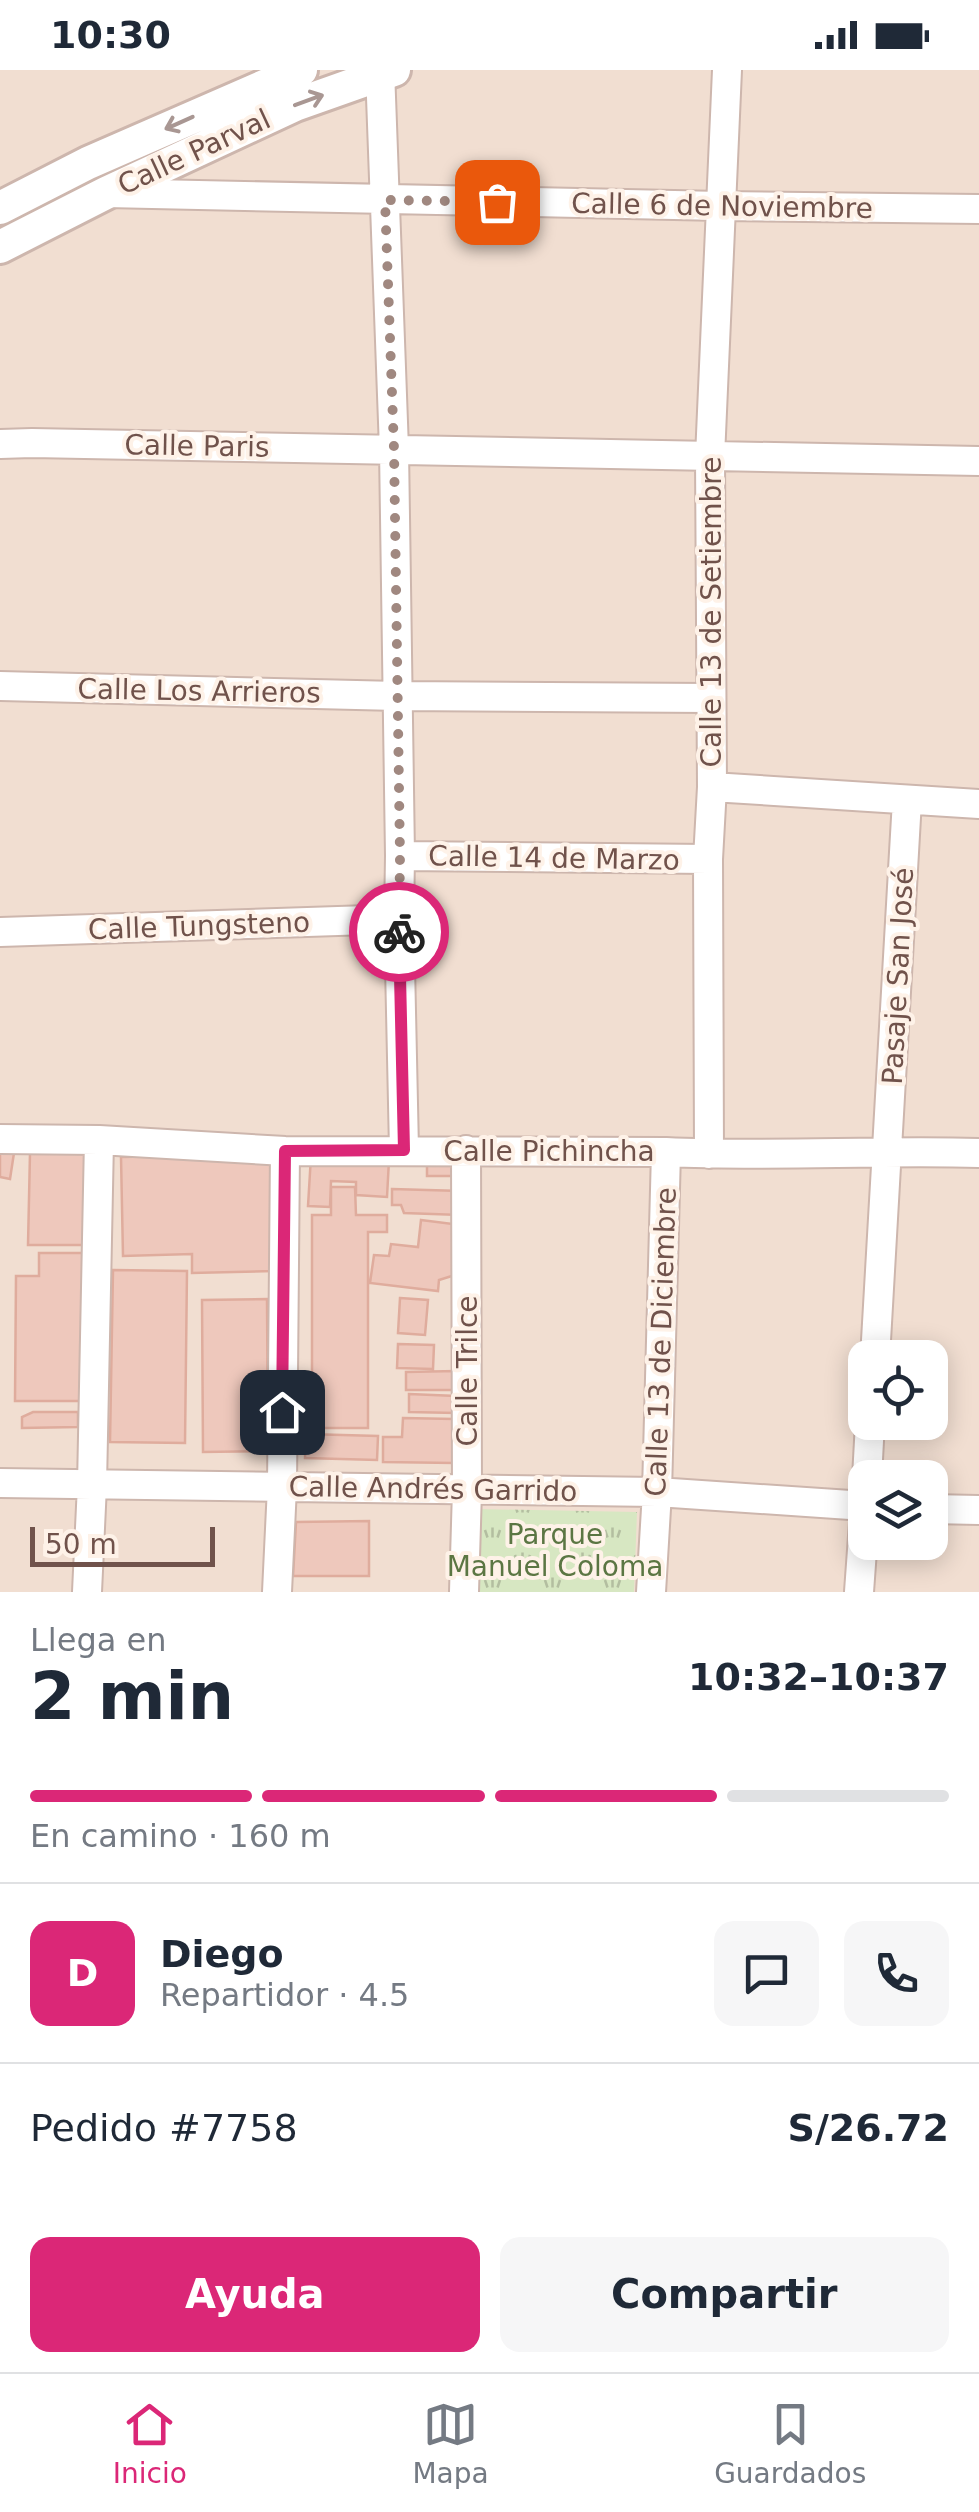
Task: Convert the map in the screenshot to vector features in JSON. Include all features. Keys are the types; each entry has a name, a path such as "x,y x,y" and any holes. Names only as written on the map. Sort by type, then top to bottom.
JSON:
{"street":[{"name":"Calle Parval","path":"0,208 88,162 301,70"},
{"name":"Calle 13 de Setiembre","path":"709,1154 710,457 727,70"},
{"name":"Calle Parval","path":"0,247 295,105 385,72"},
{"path":"385,72 404,1150"},
{"name":"Calle 6 de Noviembre","path":"106,193 979,209"},
{"name":"Calle Paris","path":"0,444 979,461"},
{"name":"Calle Los Arrieros","path":"0,686 398,696 710,698"},
{"path":"712,788 979,804"},
{"name":"Pasaje San José","path":"875,1340 908,800"},
{"name":"Calle 14 de Marzo","path":"400,856 708,860"},
{"name":"Calle Tungsteno","path":"0,932 399,919"},
{"name":"Calle Pichincha","path":"0,1139 99,1140 285,1151 979,1153"},
{"path":"87,1592 99,1140"},
{"name":"Calle Trilce","path":"464,1592 466,1150"},
{"path":"278,1592 285,1151"},
{"name":"Calle 13 de Diciembre","path":"651,1592 666,1152"},
{"name":"Calle Andrés Garrido","path":"0,1484 657,1492 848,1506"},
{"path":"948,1509 979,1510"},
{"path":"859,1592 861,1560"}],"shaded area":[{"path":"0,70 979,70 979,1592 0,1592"}],"green space":[{"name":"Parque Manuel Coloma","path":"476,1509 637,1512 634,1592 474,1592"}],"building":[{"path":"0,1152 14,1153 10,1179 0,1177"},
{"path":"30,1153 88,1154 86,1245 28,1245"},
{"path":"270,1154 273,1271 192,1273 192,1254 123,1256 121,1157"},
{"path":"311,1156 389,1160 387,1197 356,1195 356,1182 331,1181 330,1207 308,1206"},
{"path":"427,1159 459,1159 459,1176 427,1176"},
{"path":"331,1187 355,1187 356,1215 387,1215 387,1232 368,1232 368,1428 312,1428 312,1215 331,1215"},
{"path":"392,1189 461,1191 460,1215 404,1213 401,1205 392,1205"},
{"path":"421,1220 461,1225 455,1275 439,1280 438,1291 370,1283 374,1255 389,1256 391,1244 418,1247"},
{"path":"39,1253 85,1253 83,1401 15,1401 16,1276 39,1276"},
{"path":"113,1270 187,1271 185,1443 110,1442"},
{"path":"400,1298 428,1300 425,1335 398,1333"},
{"path":"267,1299 268,1451 203,1452 202,1300"},
{"path":"398,1344 434,1345 433,1369 397,1368"},
{"path":"456,1371 456,1390 406,1390 406,1372"},
{"path":"409,1394 456,1396 456,1413 409,1412"},
{"path":"33,1412 78,1412 78,1427 22,1428 22,1417"},
{"path":"403,1418 454,1419 454,1463 383,1462 383,1437 402,1437"},
{"path":"306,1434 378,1436 377,1460 305,1458"},
{"path":"369,1521 369,1576 293,1576 296,1522"}],"way so far":[{"path":"399,932 394,449 385,200 497,202"}],"route":[{"path":"282,1412 285,1151 404,1150 399,932"}]}
